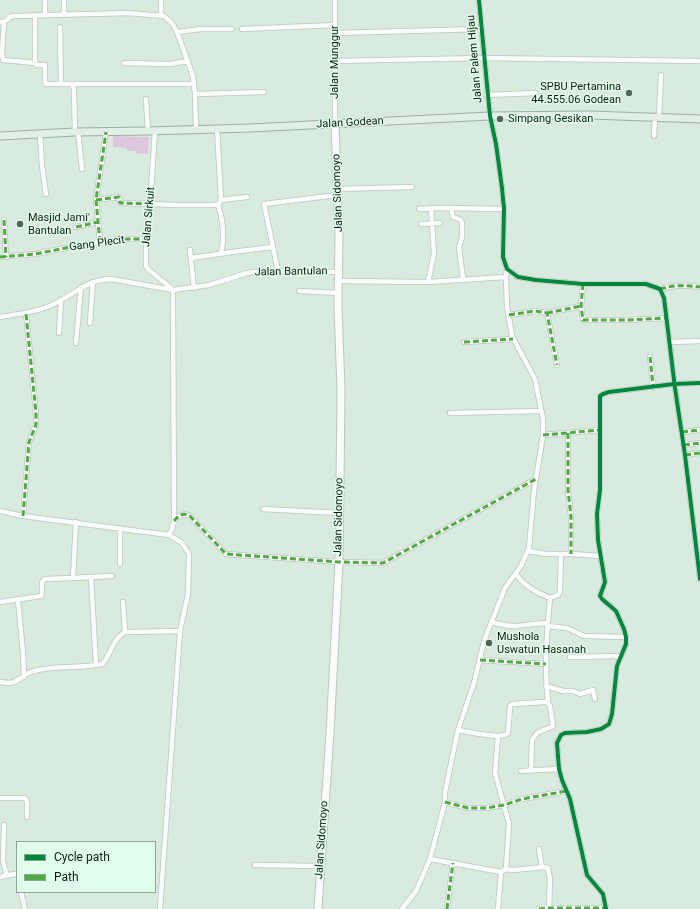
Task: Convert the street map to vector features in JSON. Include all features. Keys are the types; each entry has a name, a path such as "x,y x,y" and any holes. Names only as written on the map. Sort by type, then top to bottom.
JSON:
{"main road":[{"name":"Jalan Godean","path":"0,136 77,131 151,131 490,116 591,115 700,119"},
{"name":"Jalan Sidomoyo","path":"318,909 330,734 338,562 341,389 335,124"}],"street":[{"path":"45,0 45,15"},
{"path":"64,0 64,14"},
{"path":"161,0 161,15"},
{"name":"Jalan Munggur","path":"335,0 335,124"},
{"name":"Jalan Palem Hijau","path":"479,0 487,95 499,163 504,209 503,257 507,269 506,293 509,315 513,339 535,379 540,411 543,419 543,435 536,479 528,551"},
{"path":"194,84 46,84 45,65 3,60 2,22 14,16 128,13 161,15 172,23 188,61 194,84 196,129"},
{"path":"35,16 35,63"},
{"path":"242,29 335,26"},
{"path":"60,27 61,84"},
{"path":"177,32 201,29 232,29"},
{"path":"335,33 481,29"},
{"path":"334,61 483,58 700,61"},
{"path":"124,63 170,64 188,61"},
{"path":"654,136 662,75"},
{"path":"72,85 74,89 82,169"},
{"path":"195,94 264,92"},
{"path":"487,95 535,93"},
{"name":"Jalan Sirkuit","path":"146,99 151,131 150,204 146,239 146,266 173,290"},
{"path":"217,128 221,200 218,205 222,231 221,253"},
{"path":"100,242 96,200 106,132"},
{"path":"40,134 46,194"},
{"path":"278,271 264,204 337,192 412,187"},
{"path":"96,200 119,197 120,203 218,205"},
{"path":"221,200 247,197"},
{"path":"428,282 434,254 431,208"},
{"path":"451,208 453,217 461,220 462,223 462,238 459,247 463,279"},
{"path":"419,209 504,209"},
{"path":"4,220 6,256"},
{"path":"76,227 98,222"},
{"path":"421,224 440,223"},
{"name":"Gang Plecit","path":"0,257 35,254 118,239 146,239"},
{"path":"192,258 273,247"},
{"path":"190,250 194,288"},
{"path":"507,269 518,277 542,281 583,284 646,284 660,289 683,286 700,287"},
{"name":"Jalan Bantulan","path":"0,317 26,314 50,306 81,287 104,279 173,290 194,288 247,273 263,271 339,272"},
{"path":"339,281 428,282 506,277"},
{"path":"90,323 93,282"},
{"path":"583,284 581,306 582,319 585,321 666,318"},
{"path":"76,342 81,287"},
{"path":"660,289 664,298 674,384 699,549 700,579"},
{"path":"168,535 174,521 173,290"},
{"path":"299,291 339,293"},
{"path":"59,333 61,300"},
{"path":"509,315 536,311 544,311 547,313 581,306"},
{"path":"547,313 557,366"},
{"path":"23,516 29,442 36,425 26,314"},
{"path":"464,342 513,339"},
{"path":"669,342 700,341"},
{"path":"650,357 653,386"},
{"path":"539,909 606,909 603,894 587,875 570,799 559,770 557,743 561,735 565,733 587,732 601,729 609,724 612,714 617,666 626,644 624,629 616,611 600,596 605,582 598,540 597,514 600,490 600,396 603,394 653,386 700,383"},
{"path":"450,413 540,411"},
{"path":"543,435 600,430"},
{"path":"682,432 700,430"},
{"path":"568,433 568,484 571,517 571,554"},
{"path":"684,445 700,442"},
{"path":"686,456 700,453"},
{"path":"174,521 183,514 190,516 226,554 338,562 377,563 388,561 536,479"},
{"path":"262,509 339,513"},
{"path":"0,510 23,516 168,535 182,543 189,554 188,594 180,631 160,909"},
{"path":"694,522 700,520"},
{"path":"73,578 76,522"},
{"path":"120,528 120,564"},
{"path":"402,909 416,891 430,858 445,802 445,792 458,730 474,683 484,641 505,588 516,574 528,551 546,554 601,556"},
{"path":"550,598 558,594 560,591 563,554"},
{"path":"516,574 520,581 529,588 550,598"},
{"path":"0,602 41,596 42,582 45,579 112,576"},
{"path":"91,577 96,665"},
{"path":"531,770 532,740 537,733 553,726 550,706 547,702 546,686 547,625 550,598"},
{"path":"18,600 24,677"},
{"path":"123,602 125,632"},
{"path":"491,622 518,626 532,623 567,628 584,636 626,637"},
{"path":"0,682 16,682 32,671 41,669 102,664 106,660 116,640 125,632 180,631"},
{"path":"570,657 621,656"},
{"path":"480,660 546,664"},
{"path":"546,686 563,691 572,690 580,694 592,690 595,699"},
{"path":"458,730 479,734 498,736 505,735 508,733 510,706 512,704 547,702"},
{"path":"498,736 495,774 509,824 506,869"},
{"path":"521,771 559,770"},
{"path":"445,802 468,808 488,808 522,799 567,791"},
{"path":"0,798 25,798 27,801 27,817"},
{"path":"4,825 3,861 7,876"},
{"path":"540,849 542,867"},
{"path":"430,858 501,872 506,869 548,868 550,887 549,908"},
{"path":"448,909 453,863"},
{"path":"255,865 320,866"},
{"path":"498,909 501,872"},
{"path":"0,877 16,875"},
{"path":"21,893 25,909"}],"shaded area":[{"path":"113,136 149,137 148,154 127,151 127,148 113,147"}],"marked path":[{"path":"100,242 96,200 106,132"},
{"path":"96,200 119,197 120,203 150,204"},
{"path":"4,220 6,257"},
{"path":"76,227 98,222"},
{"path":"0,257 35,254 118,239 146,239"},
{"path":"583,284 581,306 583,320 666,318"},
{"path":"660,289 680,286 700,287"},
{"path":"547,313 581,306"},
{"path":"509,315 535,311 547,313 557,365"},
{"path":"23,516 29,442 36,425 26,314"},
{"path":"464,342 513,339"},
{"path":"650,357 653,386"},
{"path":"543,435 600,430"},
{"path":"682,432 700,430"},
{"path":"568,433 568,490 571,517 571,554"},
{"path":"684,445 700,443"},
{"path":"685,455 700,453"},
{"path":"174,521 181,515 185,514 190,516 226,554 339,562 383,563 536,479"},
{"path":"480,660 546,664"},
{"path":"445,802 468,808 487,808 504,805 522,799 567,791"},
{"path":"447,909 453,863"},
{"path":"539,909 606,908"}],"cycle path":[{"path":"479,0 490,116 496,144 502,188 504,209 503,257 507,269 518,277 536,280 583,284 646,284 660,289 664,298 700,579"},
{"path":"606,909 603,894 587,875 570,799 559,769 557,743 561,735 565,733 587,732 601,729 609,724 612,714 617,666 626,644 624,629 616,611 600,596 605,582 598,540 597,514 600,490 600,396 609,392 674,384 700,383"}],"place":[{"name":"SPBU Pertamina 44.555.06 Godean","path":"629,93"},
{"name":"Simpang Gesikan","path":"500,119"},
{"name":"Masjid Jami' Bantulan","path":"20,224"},
{"name":"Mushola Uswatun Hasanah","path":"489,643"}]}
